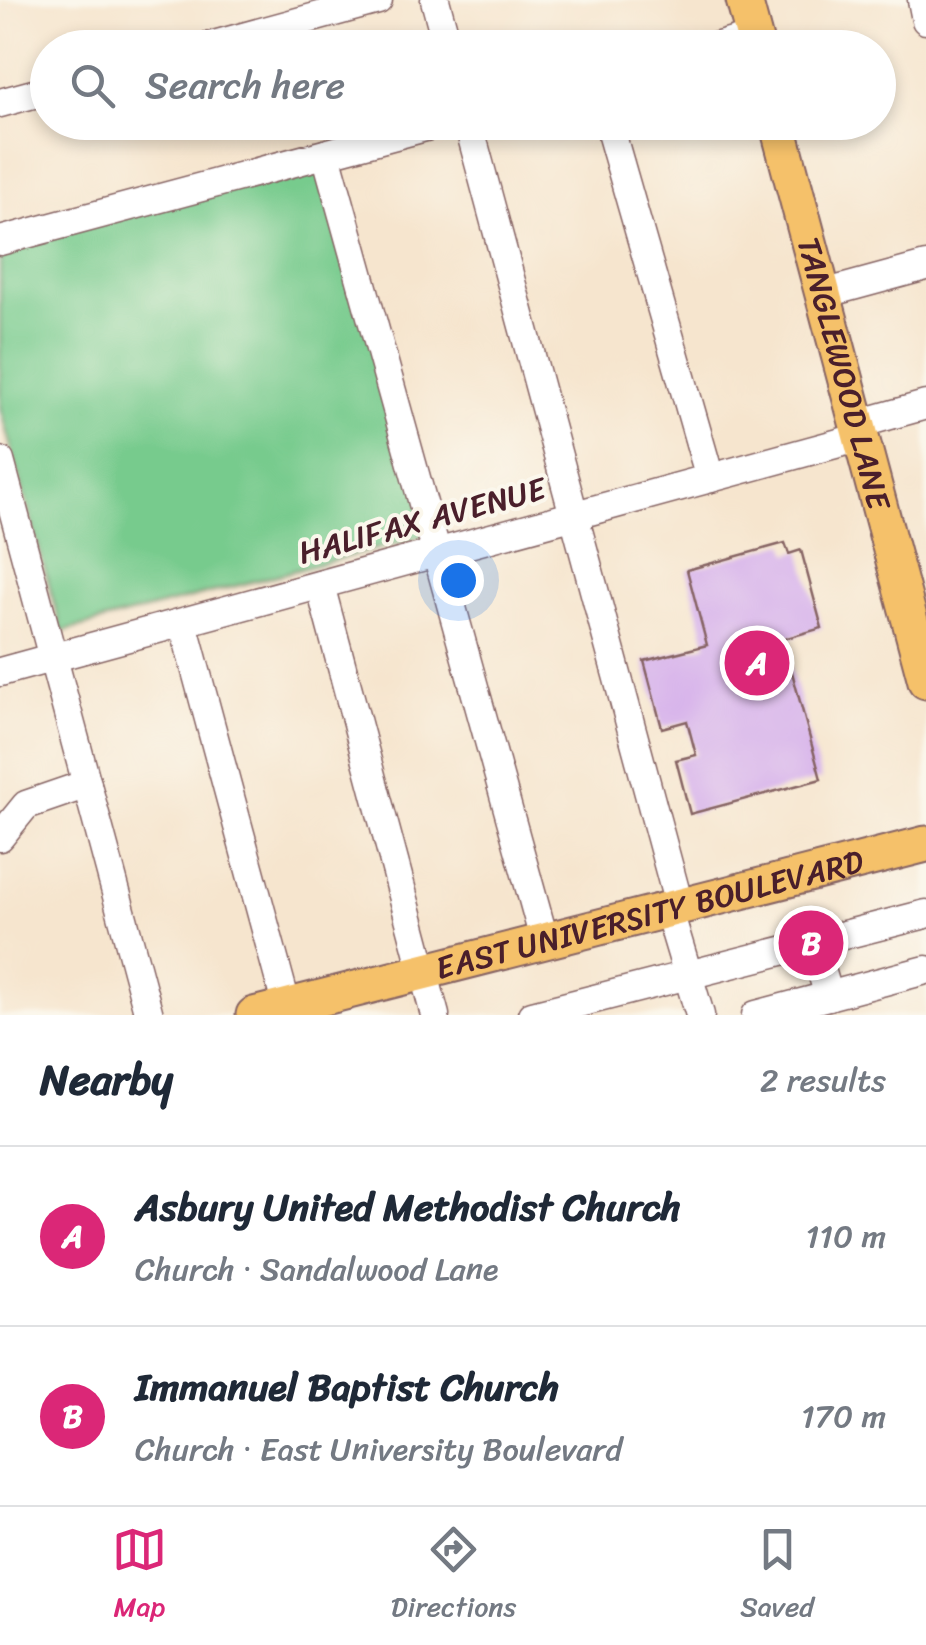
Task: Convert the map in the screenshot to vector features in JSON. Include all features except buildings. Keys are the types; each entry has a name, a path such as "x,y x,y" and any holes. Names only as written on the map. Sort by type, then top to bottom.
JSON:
{"main road":[{"path":"744,0 752,30"},
{"name":"TANGLEWOOD LANE","path":"782,140 926,681"},
{"name":"EAST UNIVERSITY BOULEVARD","path":"276,1012 424,970 926,844"}],"street":[{"path":"269,30 378,0"},
{"path":"435,0 443,30"},
{"path":"922,0 926,20"},
{"path":"0,103 30,95"},
{"path":"0,241 378,140"},
{"path":"473,140 574,516 700,1015"},
{"path":"613,140 710,478"},
{"path":"326,154 544,939"},
{"path":"823,294 926,266"},
{"name":"HALIFAX AVENUE","path":"0,672 710,478 926,405"},
{"path":"0,460 8,526 53,659 149,1015"},
{"path":"320,585 435,1015"},
{"path":"183,623 276,1012"},
{"path":"0,837 26,805 87,784"},
{"path":"532,1015 926,914"},
{"path":"813,943 828,996"},
{"path":"756,1015 926,970"}],"green space":[{"path":"326,154 433,534 62,632 0,408 0,241"}],"place":[{"name":"Asbury United Methodist Church","path":"757,663"},
{"name":"Immanuel Baptist Church","path":"811,943"}]}
